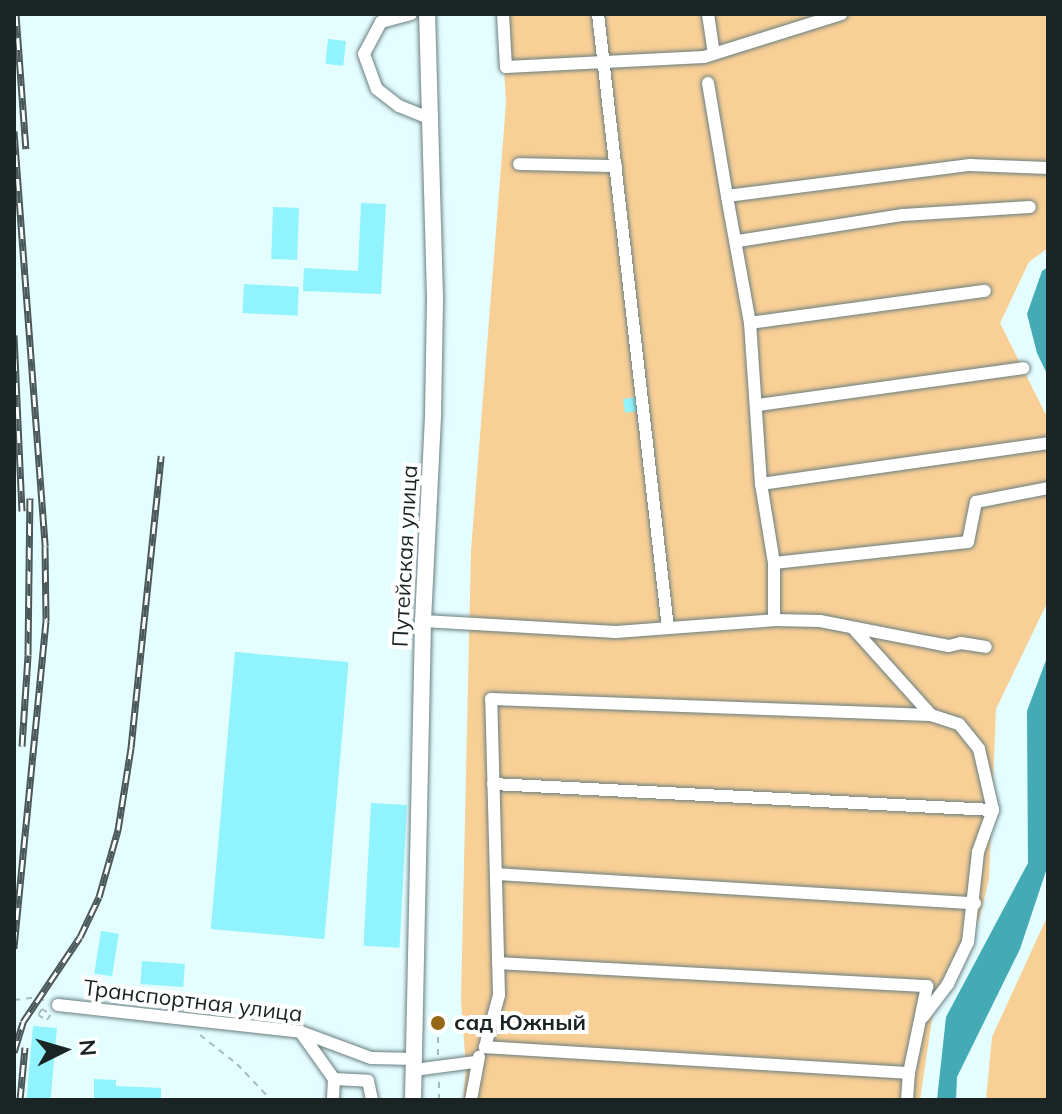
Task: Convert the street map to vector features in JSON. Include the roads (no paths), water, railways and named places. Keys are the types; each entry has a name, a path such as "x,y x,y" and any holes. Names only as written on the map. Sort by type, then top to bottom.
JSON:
{"main road":[{"name":"Путейская улица","path":"413,1100 423,621 435,297 427,14"}],"street":[{"path":"411,14 381,22 364,54 377,89 399,106 428,118"},
{"path":"503,14 506,67 714,54 841,14"},
{"path":"598,14 606,62 630,311 668,628"},
{"path":"708,14 714,54"},
{"path":"708,83 750,323 761,484 774,563 774,620"},
{"path":"519,164 616,166"},
{"path":"727,196 970,165 1048,168"},
{"path":"738,241 903,215 1030,207"},
{"path":"750,323 985,291"},
{"path":"758,405 1023,368"},
{"path":"761,484 1048,443"},
{"path":"774,563 968,542 976,502 1048,488"},
{"path":"423,621 616,632 774,620 820,621 949,646 961,643 986,647"},
{"path":"853,628 931,715"},
{"path":"471,1100 475,1062 485,1047 499,995 491,699 931,715 959,724 979,749 993,810 978,852 975,903 968,942 948,984 920,1021"},
{"path":"493,784 993,810"},
{"path":"496,874 975,903"},
{"path":"498,963 927,986 909,1073 907,1100"},
{"name":"Транспортная улица","path":"58,1005 301,1032 371,1058 414,1064 475,1062"},
{"path":"301,1032 334,1079 333,1100"},
{"path":"485,1047 909,1073"},
{"path":"371,1058 368,1081 372,1100"},
{"path":"334,1079 368,1081"}],"water":[{"path":"1048,267 1048,376 1037,353 1027,314 1042,271"},
{"path":"1048,655 1048,865 1020,949 957,1077 956,1100 937,1100 946,1017 1028,863 1027,711"}],"railway":[{"path":"16,14 26,149"},
{"path":"14,131 45,546 46,621 14,948"},
{"path":"14,335 22,511"},
{"path":"14,1052 23,1022 80,937 99,897 118,830 131,748 161,456"},
{"path":"22,746 28,655 30,498"},
{"path":"20,1100 25,1047"}],"place":[{"name":"сад Южный","path":"438,1023"}]}
